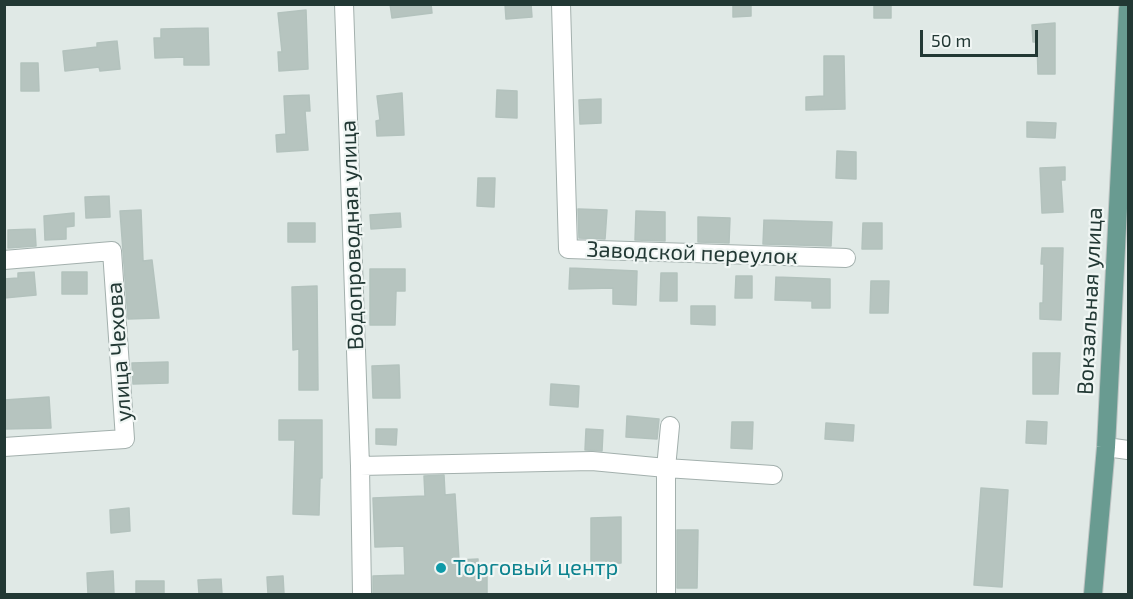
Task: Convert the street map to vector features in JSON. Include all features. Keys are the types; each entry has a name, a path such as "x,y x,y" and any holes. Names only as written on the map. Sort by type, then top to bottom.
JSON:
{"main road":[{"name":"Вокзальная улица","path":"1093,594 1106,447 1128,9"}],"street":[{"name":"Водопроводная улица","path":"344,4 360,466 362,594"},
{"name":"Заводской переулок","path":"561,4 568,249 846,258"},
{"name":"улица Чехова","path":"4,260 112,251 125,440 4,447"},
{"path":"666,594 666,468 670,426"},
{"path":"1106,447 1128,450"},
{"path":"360,466 592,461 773,475"}],"building":[{"path":"390,4 431,4 432,13 392,18"},
{"path":"505,4 531,4 532,17 506,19"},
{"path":"733,4 751,4 751,16 733,17"},
{"path":"874,4 891,4 891,18 874,18"},
{"path":"306,10 308,69 279,71 278,52 282,52 278,13"},
{"path":"1055,23 1055,74 1038,74 1037,42 1033,42 1032,25"},
{"path":"208,28 209,65 184,65 184,57 155,58 154,38 161,38 161,29"},
{"path":"117,41 120,69 100,71 99,67 65,71 63,51 97,47 97,43"},
{"path":"824,56 844,56 845,109 806,110 806,97 824,96"},
{"path":"21,63 38,63 39,91 21,91"},
{"path":"497,90 517,91 517,118 496,117"},
{"path":"402,93 404,135 377,136 376,121 380,120 377,96"},
{"path":"309,95 310,111 305,111 308,150 277,152 276,135 286,134 284,96"},
{"path":"601,99 601,123 580,124 579,100"},
{"path":"1027,122 1056,123 1055,138 1027,137"},
{"path":"837,151 856,152 856,179 836,178"},
{"path":"1065,167 1065,180 1061,180 1063,212 1042,213 1040,168"},
{"path":"478,178 495,178 494,207 477,206"},
{"path":"109,196 110,217 86,218 85,197"},
{"path":"578,209 607,210 605,239 579,238"},
{"path":"141,210 143,261 152,260 159,318 128,319 120,211"},
{"path":"636,211 665,212 665,241 635,240"},
{"path":"74,213 74,226 66,227 66,239 45,240 44,216"},
{"path":"400,213 401,227 371,229 370,215"},
{"path":"698,217 730,218 729,243 698,242"},
{"path":"764,220 832,222 831,246 763,244"},
{"path":"288,223 315,223 315,242 288,242"},
{"path":"863,223 882,223 882,249 862,249"},
{"path":"35,229 36,246 8,248 8,230"},
{"path":"1042,248 1063,248 1061,320 1040,319 1040,303 1043,303"},
{"path":"570,268 637,271 636,305 613,304 613,288 569,289"},
{"path":"370,269 405,269 405,291 396,291 395,325 370,325"},
{"path":"34,272 36,295 4,298 4,279 18,278 18,273"},
{"path":"62,272 87,272 87,294 62,294"},
{"path":"661,273 677,273 677,301 660,301"},
{"path":"736,276 752,276 752,298 735,298"},
{"path":"776,277 830,279 830,308 812,308 812,301 775,300"},
{"path":"871,281 889,281 888,313 870,313"},
{"path":"317,286 318,390 299,390 299,349 293,350 292,287"},
{"path":"691,306 715,306 715,325 691,324"},
{"path":"1033,353 1060,353 1058,394 1033,394"},
{"path":"168,362 168,383 133,384 132,363"},
{"path":"399,365 400,398 373,398 372,366"},
{"path":"551,384 579,386 578,407 550,405"},
{"path":"49,397 51,428 4,429 4,400"},
{"path":"627,416 659,419 657,439 626,437"},
{"path":"279,420 322,420 322,478 320,478 319,515 293,514 295,440 279,440"},
{"path":"1027,421 1047,422 1046,444 1026,443"},
{"path":"732,422 753,422 752,449 731,448"},
{"path":"826,423 854,425 853,441 825,439"},
{"path":"376,429 397,429 396,445 376,444"},
{"path":"586,429 603,430 602,451 585,450"},
{"path":"444,475 445,495 455,494 459,560 478,559 478,575 487,575 487,594 373,594 373,576 405,575 404,546 375,547 373,498 425,496 424,476"},
{"path":"981,488 1008,490 1002,587 974,585"},
{"path":"129,508 130,531 111,533 110,510"},
{"path":"621,517 621,563 591,564 591,518"},
{"path":"677,530 698,530 697,588 677,588"},
{"path":"113,571 114,594 88,594 87,573"},
{"path":"283,576 284,594 268,594 267,577"},
{"path":"221,579 222,594 199,594 198,580"},
{"path":"136,581 164,581 164,594 136,594"}],"place":[{"name":"Торговый центр","path":"441,568"}]}
